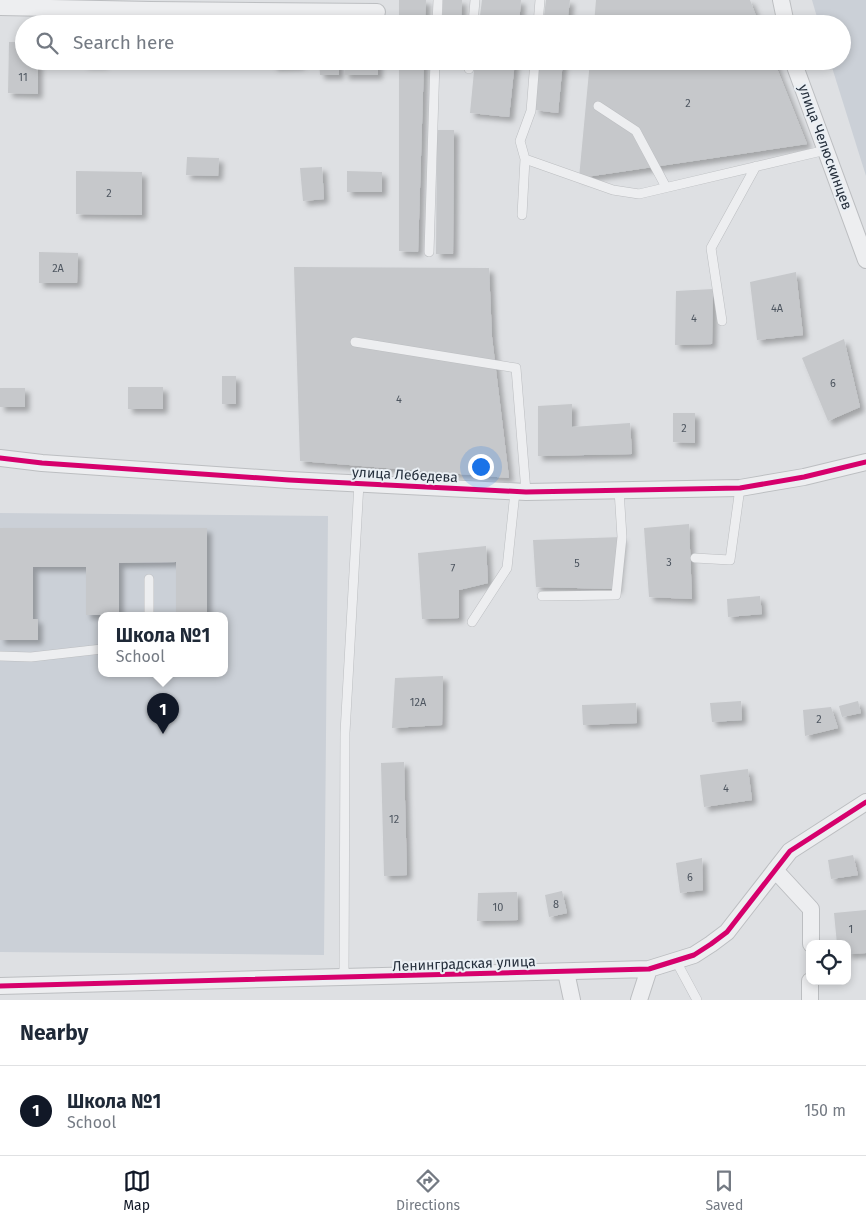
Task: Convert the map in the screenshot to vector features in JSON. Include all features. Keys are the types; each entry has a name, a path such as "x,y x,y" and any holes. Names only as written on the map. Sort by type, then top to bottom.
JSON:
{"street":[{"path":"781,0 784,15"},
{"path":"0,7 151,10 378,6"},
{"name":"улица Челюскинцев","path":"796,70 866,260"},
{"name":"улица Лебедева","path":"0,458 42,463 520,492 740,488 804,477 866,462"},
{"name":"Ленинградская улица","path":"0,986 649,970 694,955 727,932 790,851 866,802"},
{"path":"775,870 811,909 811,940"},
{"path":"638,1000 649,970"},
{"path":"566,972 572,1000"},
{"path":"810,985 810,1000"}],"lane":[{"path":"437,15 438,0"},
{"path":"474,15 475,0"},
{"path":"539,15 540,0"},
{"path":"429,252 435,70"},
{"path":"522,215 525,159 520,140 532,111 534,70"},
{"path":"598,106 636,131 666,187"},
{"path":"525,159 613,190 639,194 826,150"},
{"path":"722,321 711,248 756,166"},
{"path":"355,342 516,368 520,492 507,568 472,622"},
{"path":"344,978 345,733 359,483"},
{"path":"695,558 730,560 740,488"},
{"path":"542,596 616,595 622,537 619,490"},
{"path":"149,579 149,612"},
{"path":"0,656 31,657 98,649"},
{"path":"676,961 697,1000"}],"shaded area":[{"path":"812,0 866,0 866,176 833,70 851,70 851,15 816,15"},
{"path":"0,513 328,516 324,955 0,952"}],"building":[{"path":"399,0 426,0 425,15 399,15"},
{"path":"443,0 462,0 461,15 442,15"},
{"path":"482,0 521,0 520,15 480,15"},
{"path":"546,0 570,0 568,15 544,15"},
{"path":"596,0 750,0 756,15 595,15"},
{"path":"9,42 15,42 15,70 38,70 38,94 8,93"},
{"path":"320,70 339,70 339,75 320,75"},
{"path":"344,70 378,70 378,75 344,75"},
{"path":"399,70 424,70 418,252 399,251"},
{"path":"474,70 514,70 509,117 470,113"},
{"path":"539,70 562,70 558,113 535,110"},
{"path":"589,70 778,70 807,144 579,178"},
{"path":"437,130 454,130 453,254 436,254"},
{"path":"187,157 219,158 218,176 186,175"},
{"path":"322,167 324,199 303,201 300,168"},
{"path":"76,171 142,172 142,215 76,214"},
{"path":"347,171 382,172 382,192 347,192"},
{"path":"39,252 78,253 77,283 39,283"},
{"path":"294,267 489,268 492,337 509,478 300,461"},
{"path":"796,272 803,335 757,340 750,282"},
{"path":"713,289 712,344 675,345 676,291"},
{"path":"844,339 860,407 828,421 802,358"},
{"path":"222,376 236,376 236,404 222,404"},
{"path":"128,387 163,387 163,409 128,409"},
{"path":"0,388 25,388 25,407 0,407"},
{"path":"572,404 572,427 630,423 632,454 538,456 538,406"},
{"path":"673,413 695,413 695,443 673,442"},
{"path":"689,524 692,599 649,597 644,528"},
{"path":"0,528 207,528 207,612 176,612 176,562 119,563 119,612 98,612 98,615 86,615 86,567 33,567 33,619 38,619 38,640 0,640"},
{"path":"622,537 617,589 536,587 533,540"},
{"path":"486,546 488,583 459,590 459,618 422,619 418,553"},
{"path":"760,596 762,614 728,617 727,599"},
{"path":"443,676 442,725 392,728 395,678"},
{"path":"741,701 742,720 712,722 710,703"},
{"path":"858,701 861,713 842,717 839,706"},
{"path":"636,703 637,723 583,725 582,705"},
{"path":"831,707 838,728 805,736 803,710"},
{"path":"404,762 407,875 384,876 381,763"},
{"path":"748,769 752,800 704,807 700,775"},
{"path":"853,855 858,875 831,879 828,860"},
{"path":"702,858 703,890 680,893 676,863"},
{"path":"562,891 567,913 549,917 545,895"},
{"path":"517,892 518,920 477,921 478,893"},
{"path":"866,910 866,953 851,954 851,940 837,940 834,913"}],"cycle path":[{"path":"0,458 42,463 289,480 526,492 740,488 804,477 866,462"},
{"path":"0,986 649,969 694,955 727,932 790,851 866,802"}],"place":[{"name":"Школа №1","path":"163,734"}]}
